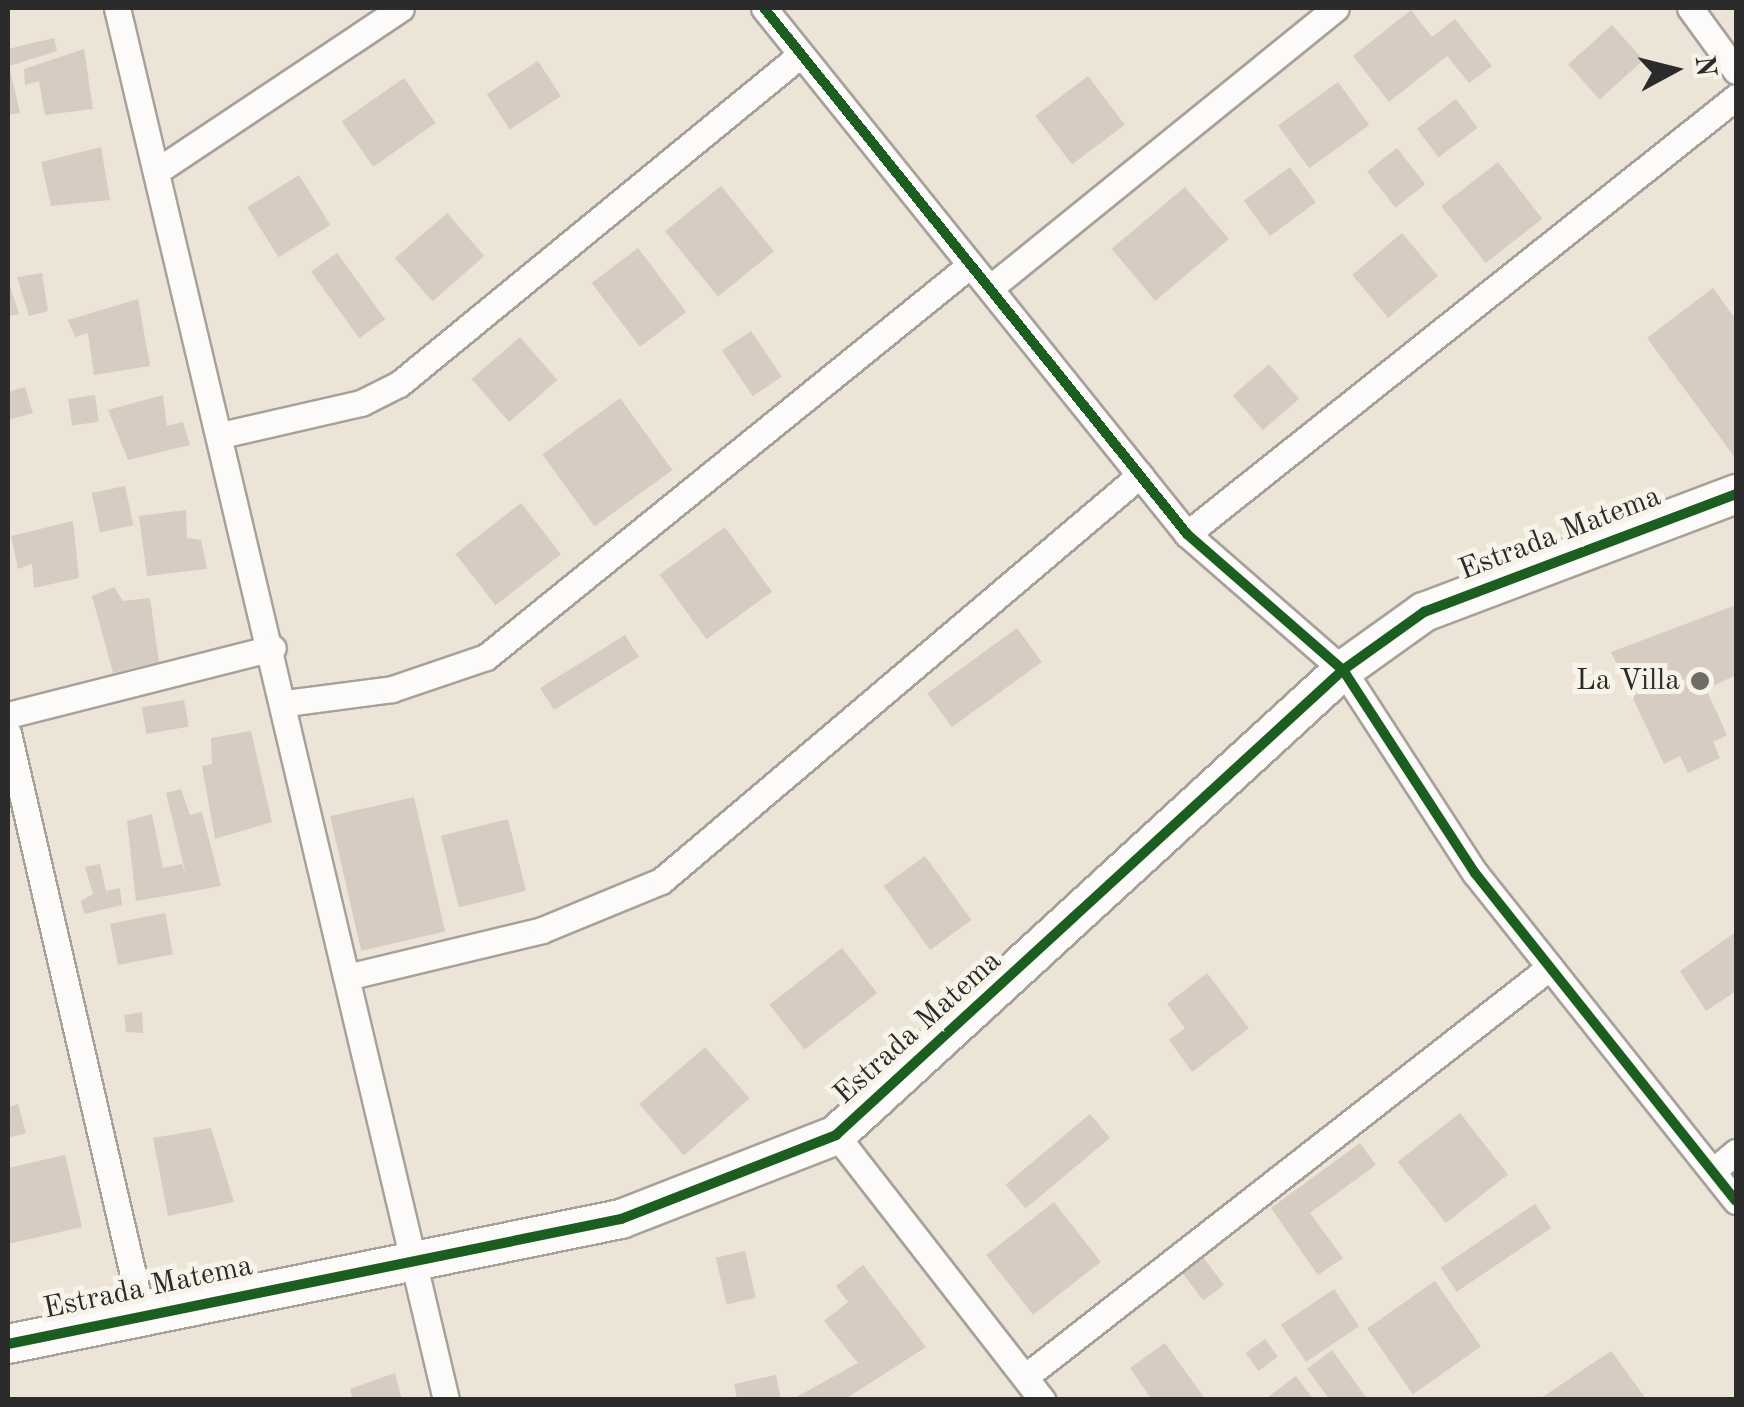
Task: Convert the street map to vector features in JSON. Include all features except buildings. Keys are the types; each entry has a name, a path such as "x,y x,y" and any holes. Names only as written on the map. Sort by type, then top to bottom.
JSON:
{"street":[{"path":"117,8 286,703 446,1400"},
{"path":"157,171 401,8"},
{"path":"764,8 1188,534 1343,670 1475,873 1736,1200"},
{"path":"990,288 1336,8"},
{"path":"1690,8 1733,58"},
{"path":"222,435 361,403 399,384 799,56"},
{"path":"1188,534 1736,97"},
{"path":"286,703 392,689 486,657 970,266"},
{"path":"350,976 542,930 661,880 1140,475"},
{"name":"Estrada Matema","path":"8,1344 416,1257 621,1218 836,1135 1343,670 1424,612 1736,494"},
{"path":"8,715 273,648"},
{"path":"8,733 142,1314"},
{"path":"1025,1378 1550,966"},
{"path":"836,1135 1042,1400"},
{"path":"1713,1171 1736,1152"}],"cycle path":[{"path":"764,8 1187,534 1343,670 1475,873 1736,1201"},
{"path":"8,1344 621,1219 836,1135 1343,670 1424,612 1736,494"}],"place":[{"name":"La Villa","path":"1700,681"}]}
